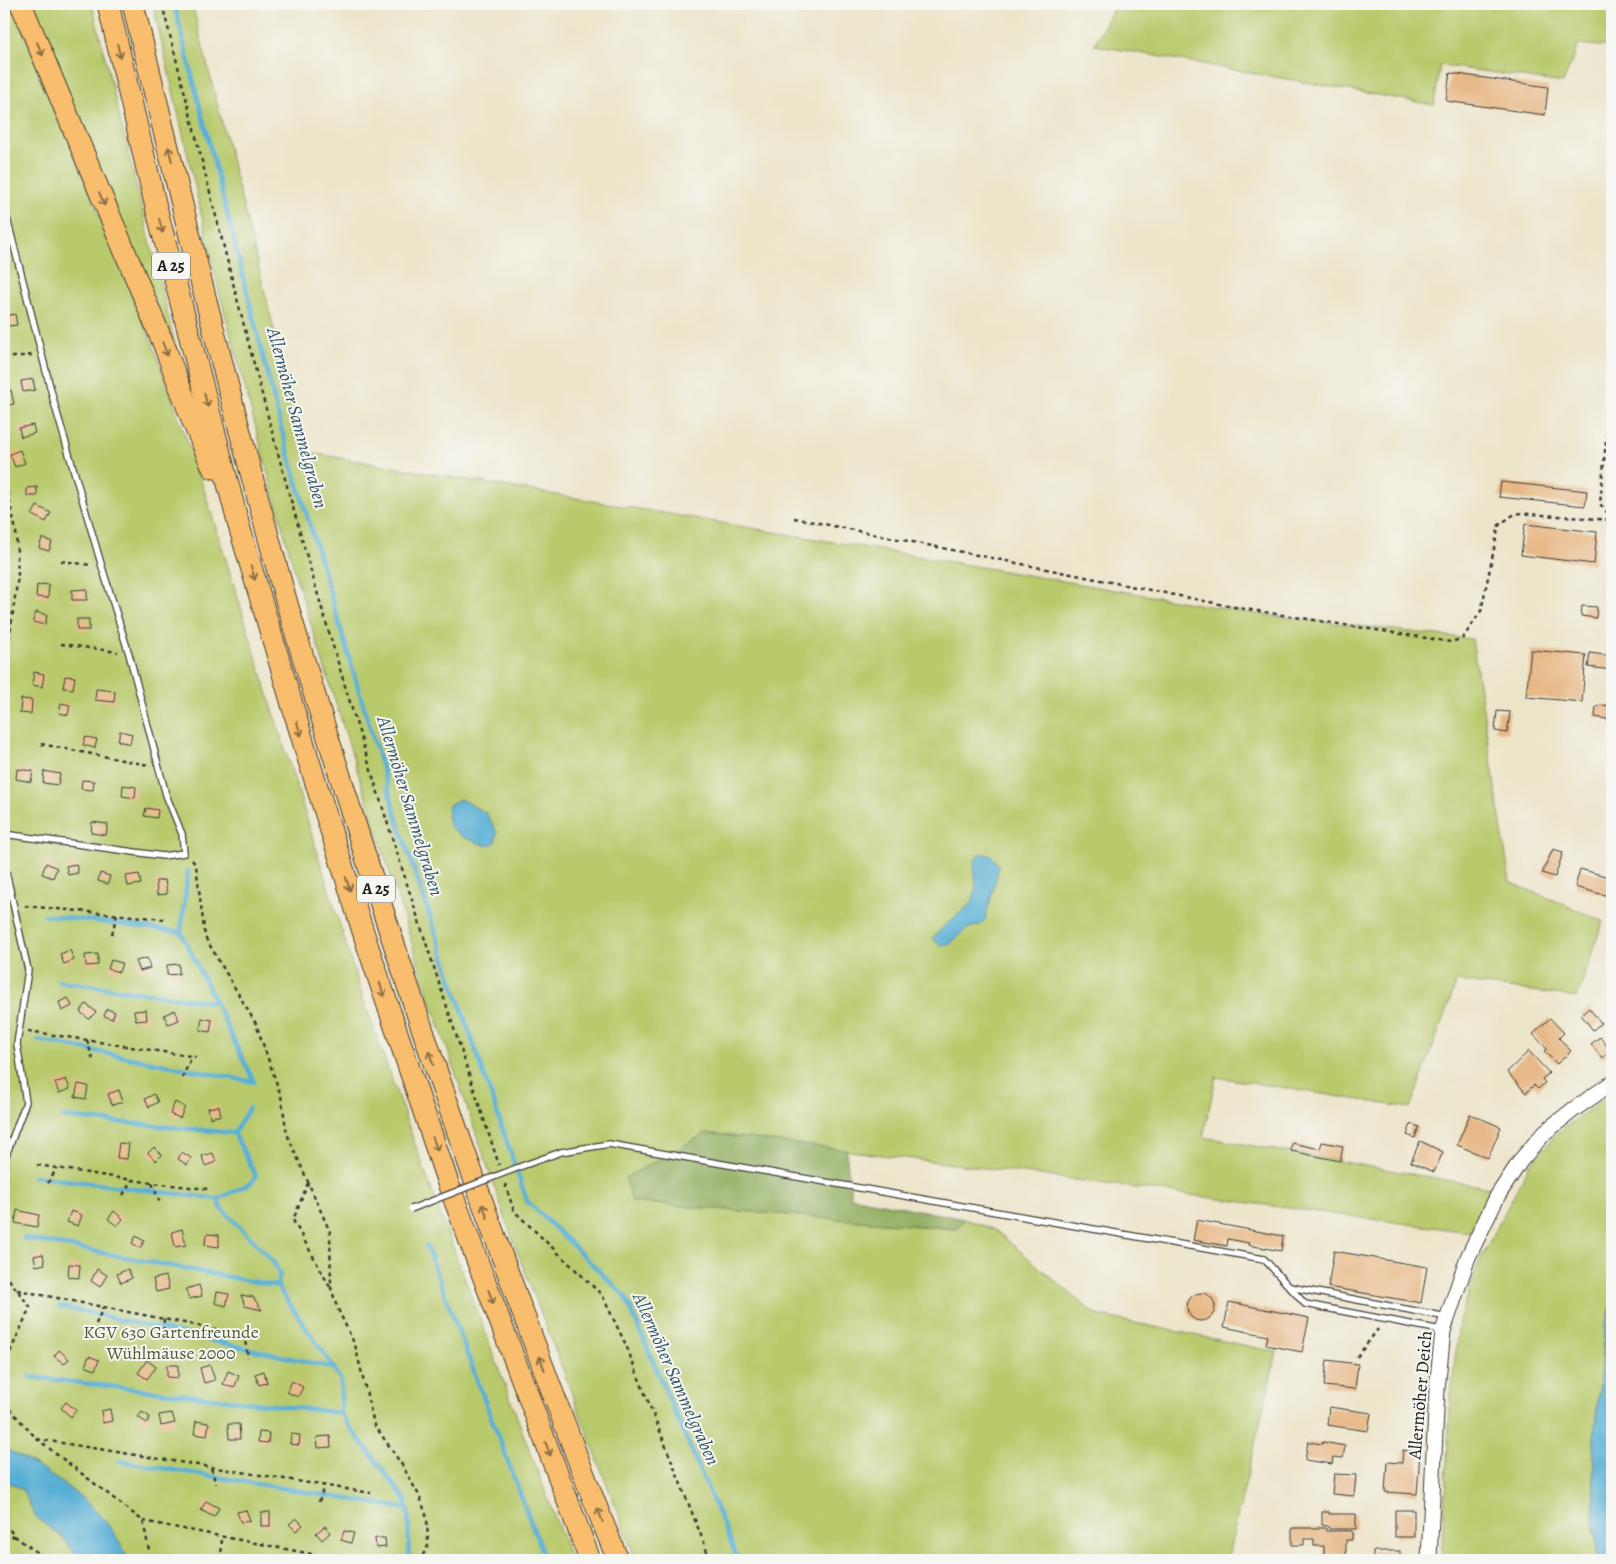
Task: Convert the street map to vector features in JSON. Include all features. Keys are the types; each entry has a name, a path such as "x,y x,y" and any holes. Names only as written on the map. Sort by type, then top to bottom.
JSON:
{"highway":[{"path":"21,4 164,345 193,422 239,526"},
{"name":"A 25","path":"108,4 156,207 239,526 308,758 410,1073 448,1183 590,1560"},
{"name":"A 25","path":"133,4 252,478 335,758 402,972 471,1174 618,1560"}],"street":[{"name":"Allermöher Deich","path":"1429,1560 1437,1389 1445,1324 1468,1257 1498,1195 1521,1160 1545,1132 1612,1083"}],"lane":[{"path":"4,207 41,354 129,654 166,795 182,834 184,853 164,856 4,834"},
{"path":"4,863 28,970 17,1044 26,1102 5,1158"},
{"path":"411,1208 562,1152 610,1144 1264,1259 1305,1304 1384,1320 1445,1324"},
{"path":"1290,1287 1445,1324"}],"path":[{"path":"164,4 163,8 227,260 296,520 380,802 499,1166"},
{"path":"4,358 41,354"},
{"path":"1609,409 1600,504 1612,519"},
{"path":"4,476 16,530 18,576 4,676"},
{"path":"794,518 1239,608 1451,642 1463,638 1482,611 1499,525 1516,513 1612,519"},
{"path":"61,561 102,567"},
{"path":"61,644 129,654"},
{"path":"41,744 160,767"},
{"path":"184,853 196,865 205,937 256,1024 281,1096 287,1134 330,1232 331,1288"},
{"path":"14,905 164,919"},
{"path":"112,934 117,914"},
{"path":"19,1030 196,1057"},
{"path":"87,1040 93,1060"},
{"path":"182,1078 192,1056"},
{"path":"37,1165 152,1183 208,1189"},
{"path":"48,1184 56,1168"},
{"path":"122,1195 132,1180"},
{"path":"152,1183 160,1203"},
{"path":"308,1183 293,1220 331,1288 337,1307 355,1345 374,1424 402,1465 420,1497 427,1518 428,1546 420,1560"},
{"path":"505,1184 514,1211 602,1295 626,1344 706,1548 708,1560"},
{"path":"4,1273 30,1308 4,1366"},
{"path":"17,1290 255,1337"},
{"path":"96,1324 103,1307"},
{"path":"163,1339 164,1319"},
{"path":"1358,1357 1384,1320"},
{"path":"244,1334 248,1358"},
{"path":"4,1403 37,1439 143,1521 342,1560"},
{"path":"37,1439 371,1493"},
{"path":"211,1468 216,1484"},
{"path":"319,1502 324,1486"},
{"path":"143,1521 151,1560"},
{"path":"4,1524 17,1538 48,1560"},
{"path":"4,1533 17,1538"},
{"path":"221,1560 222,1536"}],"green space":[{"name":"KGV 630 Gartenfreunde Wühlmäuse 2000","path":"4,4 12,4 153,345 201,480 363,999 431,1189 571,1560 130,1560 34,1464 4,1448"},
{"path":"30,4 92,4 178,356"},
{"path":"153,4 192,4 305,452 1256,614 1472,639 1510,882 1603,921 1577,997 1457,981 1410,1108 1216,1077 1203,1137 1491,1188 1469,1232 706,1133 633,1202 956,1229 964,1219 995,1230 1096,1315 1277,1352 1227,1560 636,1560 512,1238 423,978 296,577 220,295"},
{"path":"1116,4 1612,4 1612,47 1579,44 1563,83 1440,65 1434,105 1094,45"},
{"path":"1612,1093 1612,1297 1610,1311 1605,1324 1594,1439 1594,1521 1598,1560 1441,1560 1451,1395 1459,1321 1479,1262 1529,1166 1558,1132"},
{"path":"706,1133 846,1150 851,1197 964,1219 957,1229 632,1202 625,1178"},
{"path":"4,1480 22,1489 36,1517 63,1538 81,1560 4,1560"}],"water":[{"path":"460,799 486,813 497,832 495,843 487,846 463,837 450,827 447,816 449,805"},
{"path":"981,853 992,856 999,867 985,920 980,925 966,929 949,945 938,944 933,938 944,926 972,903 976,889 974,861"},
{"path":"1612,1297 1612,1560 1598,1560 1594,1521 1594,1439 1605,1324 1610,1311"},
{"path":"4,1448 48,1473 77,1494 102,1517 117,1537 130,1560 81,1560 63,1538 36,1517 22,1489 4,1480"}],"building":[{"path":"1450,73 1548,87 1545,115 1446,101"},
{"path":"15,314 17,325 8,326 6,316"},
{"path":"33,379 35,390 23,392 21,381"},
{"path":"11,390 14,404 4,406 4,391"},
{"path":"33,425 35,433 21,437 19,428"},
{"path":"20,450 25,463 15,467 10,454"},
{"path":"1501,482 1587,491 1585,506 1499,497"},
{"path":"37,487 37,496 27,496 27,488"},
{"path":"37,506 51,513 46,522 32,515"},
{"path":"1525,524 1597,532 1594,564 1521,555"},
{"path":"42,538 52,542 49,551 39,548"},
{"path":"41,584 49,585 48,598 36,597 37,585 41,586"},
{"path":"87,589 87,600 72,600 72,590"},
{"path":"1582,606 1597,607 1596,618 1581,616"},
{"path":"36,612 47,615 45,625 33,622"},
{"path":"77,619 89,619 89,630 77,630"},
{"path":"1531,650 1586,655 1582,702 1526,697"},
{"path":"1590,653 1612,656 1612,670 1588,667"},
{"path":"34,672 44,674 42,687 32,685"},
{"path":"65,676 75,677 73,689 63,688"},
{"path":"96,689 115,691 114,702 95,700"},
{"path":"21,699 32,700 31,714 20,713"},
{"path":"61,703 70,705 68,715 59,713"},
{"path":"1601,705 1612,706 1612,720 1595,717 1596,707"},
{"path":"1497,711 1510,712 1507,733 1495,731"},
{"path":"120,731 132,734 130,744 118,741"},
{"path":"85,737 97,739 95,748 83,745"},
{"path":"17,769 33,771 31,782 16,779"},
{"path":"44,771 60,774 58,785 43,783"},
{"path":"82,780 94,781 93,790 81,789"},
{"path":"123,785 136,787 135,798 122,796"},
{"path":"146,808 158,810 157,818 144,816"},
{"path":"92,822 108,824 106,835 91,833"},
{"path":"1553,849 1563,852 1555,877 1542,873"},
{"path":"46,863 57,868 53,878 42,874"},
{"path":"76,864 78,873 68,875 66,866"},
{"path":"1580,869 1612,878 1612,897 1575,887"},
{"path":"100,873 110,876 108,884 98,881"},
{"path":"139,874 141,884 128,886 126,876"},
{"path":"165,880 167,894 157,895 156,881"},
{"path":"70,950 74,960 64,964 60,954"},
{"path":"98,954 98,965 86,966 85,955"},
{"path":"147,958 150,968 140,971 136,961"},
{"path":"111,960 122,963 119,972 108,969"},
{"path":"179,964 179,974 167,975 167,965"},
{"path":"68,998 72,1006 62,1011 59,1002"},
{"path":"86,1004 96,1012 89,1019 80,1012"},
{"path":"1589,1008 1601,1023 1593,1030 1581,1015"},
{"path":"107,1009 115,1012 112,1019 104,1016"},
{"path":"146,1010 147,1020 136,1021 134,1011"},
{"path":"175,1010 179,1020 168,1024 164,1015"},
{"path":"202,1018 212,1020 210,1032 200,1030"},
{"path":"1550,1018 1564,1033 1559,1038 1571,1051 1557,1064 1544,1051 1547,1049 1533,1034"},
{"path":"1600,1037 1611,1052 1602,1058 1591,1044"},
{"path":"1529,1051 1549,1073 1542,1079 1545,1083 1538,1089 1534,1085 1526,1093 1507,1072"},
{"path":"66,1079 70,1089 59,1093 55,1083"},
{"path":"78,1084 88,1086 86,1099 75,1097"},
{"path":"119,1090 123,1102 112,1105 108,1094"},
{"path":"154,1094 158,1102 149,1107 145,1099"},
{"path":"175,1102 185,1107 180,1118 170,1114"},
{"path":"219,1106 221,1115 210,1118 208,1108"},
{"path":"1470,1114 1501,1127 1488,1158 1457,1145"},
{"path":"1411,1124 1419,1127 1415,1138 1407,1135"},
{"path":"1420,1141 1443,1152 1434,1172 1411,1162"},
{"path":"1322,1142 1343,1146 1340,1161 1291,1151 1292,1143 1320,1149"},
{"path":"119,1143 129,1144 127,1159 117,1158"},
{"path":"154,1147 162,1155 156,1161 148,1153"},
{"path":"182,1152 191,1158 187,1165 178,1159"},
{"path":"213,1153 216,1162 205,1166 202,1156"},
{"path":"17,1210 39,1215 37,1227 15,1223"},
{"path":"71,1211 82,1215 78,1226 67,1222"},
{"path":"114,1211 123,1219 117,1226 108,1219"},
{"path":"1197,1220 1283,1236 1281,1251 1228,1239 1227,1246 1193,1240"},
{"path":"182,1229 186,1245 175,1247 172,1232"},
{"path":"206,1234 219,1235 219,1247 205,1245"},
{"path":"136,1236 144,1241 140,1248 132,1243"},
{"path":"1334,1251 1427,1267 1421,1303 1328,1287"},
{"path":"43,1254 45,1264 36,1266 34,1256"},
{"path":"69,1264 80,1265 79,1278 68,1277"},
{"path":"97,1269 107,1275 100,1287 91,1281"},
{"path":"128,1269 132,1278 121,1283 117,1274"},
{"path":"166,1276 169,1289 156,1292 153,1279"},
{"path":"199,1285 202,1296 189,1299 186,1289"},
{"path":"217,1292 229,1294 226,1306 215,1303"},
{"path":"1201,1293 1211,1297 1215,1307 1211,1317 1201,1321 1191,1317 1187,1307 1191,1297"},
{"path":"241,1295 253,1297 262,1310 245,1306"},
{"path":"1229,1302 1309,1318 1302,1352 1266,1345 1268,1336 1224,1327"},
{"path":"59,1350 69,1359 64,1364 54,1356"},
{"path":"89,1356 99,1360 95,1370 85,1366"},
{"path":"147,1360 156,1367 147,1379 138,1373"},
{"path":"1327,1360 1358,1364 1355,1389 1324,1386"},
{"path":"167,1365 178,1365 178,1378 167,1377"},
{"path":"210,1365 215,1380 204,1383 200,1368"},
{"path":"228,1371 239,1376 234,1388 223,1384"},
{"path":"264,1371 267,1383 259,1385 255,1374"},
{"path":"292,1381 303,1387 298,1397 287,1392"},
{"path":"66,1402 76,1410 71,1417 61,1408"},
{"path":"1329,1407 1371,1413 1368,1431 1327,1425"},
{"path":"110,1409 112,1421 103,1423 101,1411"},
{"path":"142,1412 150,1417 147,1423 138,1417"},
{"path":"172,1413 175,1423 161,1426 159,1415"},
{"path":"196,1421 209,1423 207,1436 194,1434"},
{"path":"228,1424 239,1424 240,1439 229,1439"},
{"path":"259,1432 269,1433 268,1443 258,1442"},
{"path":"291,1434 300,1435 299,1445 290,1444"},
{"path":"330,1436 331,1447 318,1448 317,1437"},
{"path":"1308,1442 1322,1444 1323,1442 1345,1446 1343,1458 1333,1457 1332,1464 1305,1460"},
{"path":"1403,1450 1420,1452 1417,1494 1385,1492 1387,1462 1402,1463"},
{"path":"1334,1474 1356,1475 1354,1496 1332,1494"},
{"path":"206,1501 219,1508 214,1517 201,1510"},
{"path":"246,1510 250,1520 241,1523 237,1512"},
{"path":"1395,1510 1414,1510 1414,1537 1395,1537"},
{"path":"261,1512 270,1512 270,1526 261,1526"},
{"path":"1322,1512 1329,1512 1329,1514 1356,1514 1356,1529 1329,1529 1328,1526 1322,1525"},
{"path":"296,1518 303,1525 296,1531 289,1524"},
{"path":"325,1526 330,1533 322,1540 316,1533"},
{"path":"1292,1528 1326,1528 1326,1531 1352,1531 1352,1540 1346,1540 1346,1560 1324,1560 1324,1546 1314,1546 1314,1539 1304,1539 1304,1545 1292,1545"},
{"path":"344,1531 354,1533 351,1543 341,1540"},
{"path":"375,1538 385,1538 386,1547 376,1548"},
{"path":"1373,1551 1400,1551 1400,1560 1373,1560"}],"waterway":[{"name":"Allermöher Sammelgraben","path":"174,4 282,431 398,822 527,1201 625,1296 740,1560"},
{"path":"188,871 181,932 254,1082"},
{"path":"44,915 181,932"},
{"path":"58,981 216,1003"},
{"path":"38,1040 254,1082"},
{"path":"249,1108 234,1133 256,1176 251,1183 218,1199 221,1208 273,1261 280,1275 277,1286 341,1381 341,1413 405,1499 408,1509 409,1560"},
{"path":"63,1117 234,1133"},
{"path":"33,1176 218,1199"},
{"path":"24,1238 277,1286"},
{"path":"426,1245 545,1560"},
{"path":"59,1306 334,1368"},
{"path":"30,1377 341,1413"},
{"path":"119,1461 408,1509"}]}
